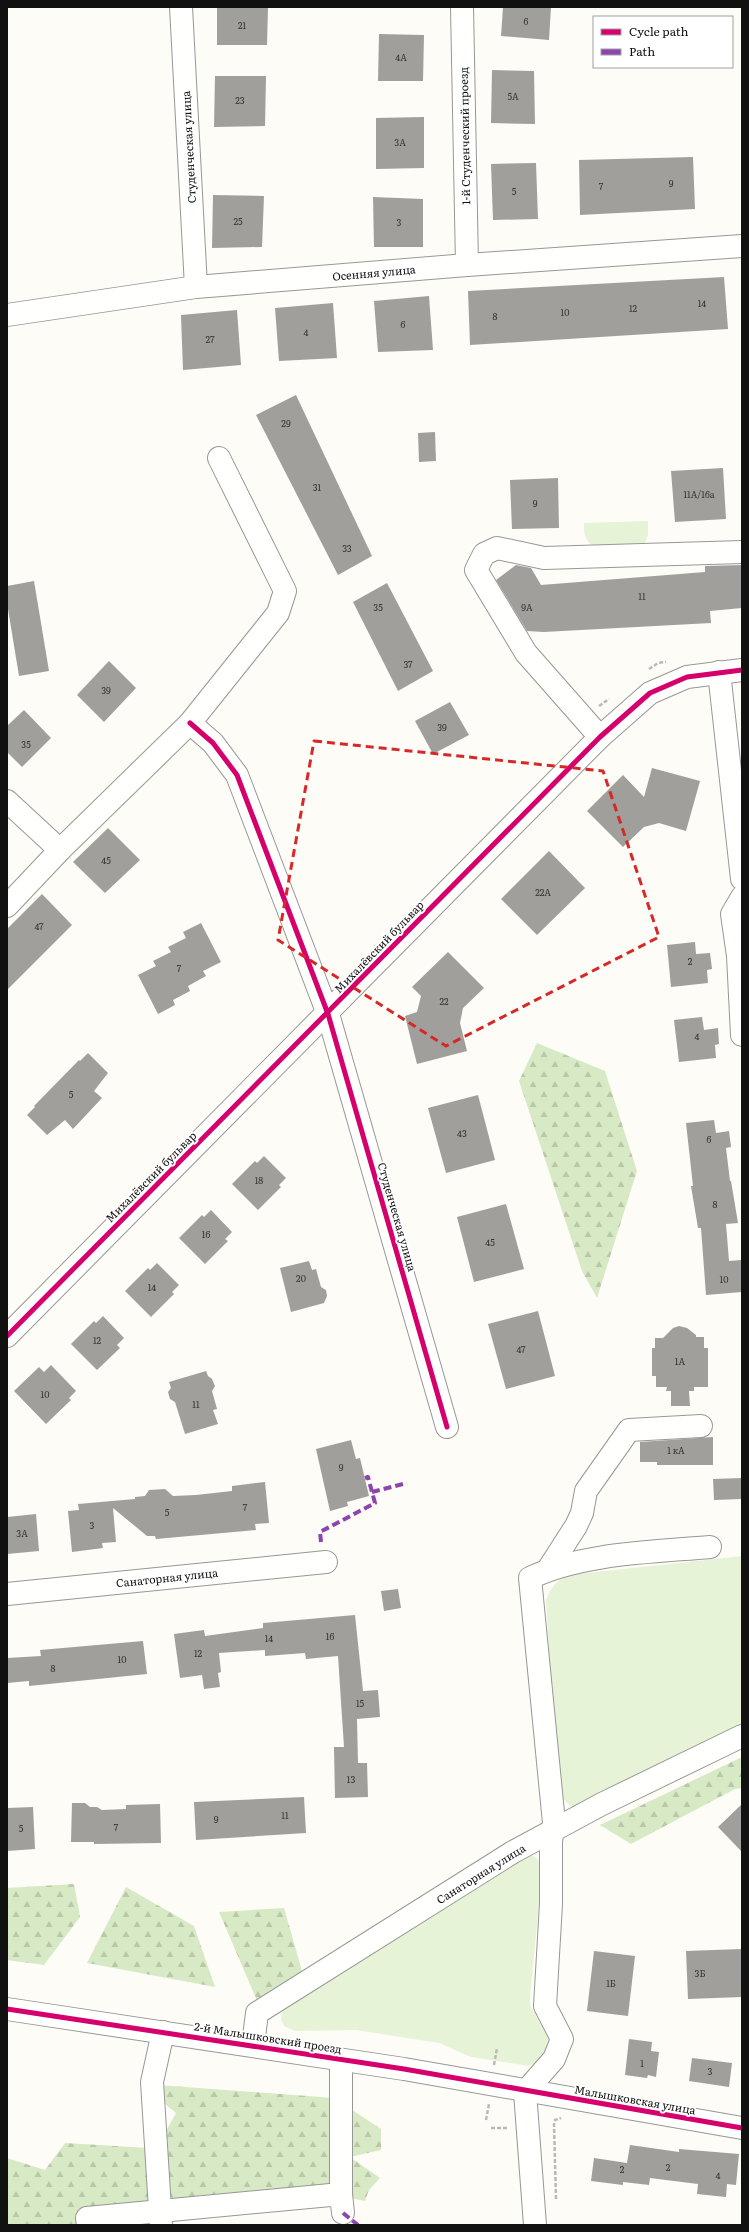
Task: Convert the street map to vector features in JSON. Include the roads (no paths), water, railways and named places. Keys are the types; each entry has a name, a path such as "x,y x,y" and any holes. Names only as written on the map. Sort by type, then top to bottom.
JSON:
{"street":[{"name":"Студенческая улица","path":"181,7 196,287"},
{"name":"1-й Студенческий проезд","path":"462,7 467,265"},
{"name":"Осенняя улица","path":"7,315 196,287 467,265 742,246"},
{"path":"7,906 60,850 190,723 278,613 285,591 219,458"},
{"path":"600,738 526,653 476,570 484,554 497,548 544,558 742,552"},
{"name":"Михалёвский бульвар","path":"7,1336 328,1014 600,738 650,693 687,677 742,670"},
{"path":"719,672 742,879"},
{"name":"Студенческая улица","path":"190,723 213,743 237,775 328,1014 447,1426"},
{"path":"7,801 60,850"},
{"path":"742,897 732,914 738,956 742,1035"},
{"path":"549,1568 576,1526 582,1513 586,1491 629,1430 700,1426"},
{"path":"535,2225 525,2092 554,2059 562,2039 545,2006 552,1831 554,1823 530,1578 549,1568 577,1562 710,1547"},
{"name":"Санаторная улица","path":"7,1594 326,1562"},
{"name":"Санаторная улица","path":"253,2045 257,2013 513,1852 602,1804 742,1736"},
{"name":"2-й Малышковский проезд","path":"7,2009 253,2045 525,2092"},
{"path":"160,2218 152,2082 163,2032"},
{"path":"88,2225 88,2218 160,2218 342,2203 341,2060"},
{"name":"Малышковская улица","path":"525,2092 742,2128"}]}
